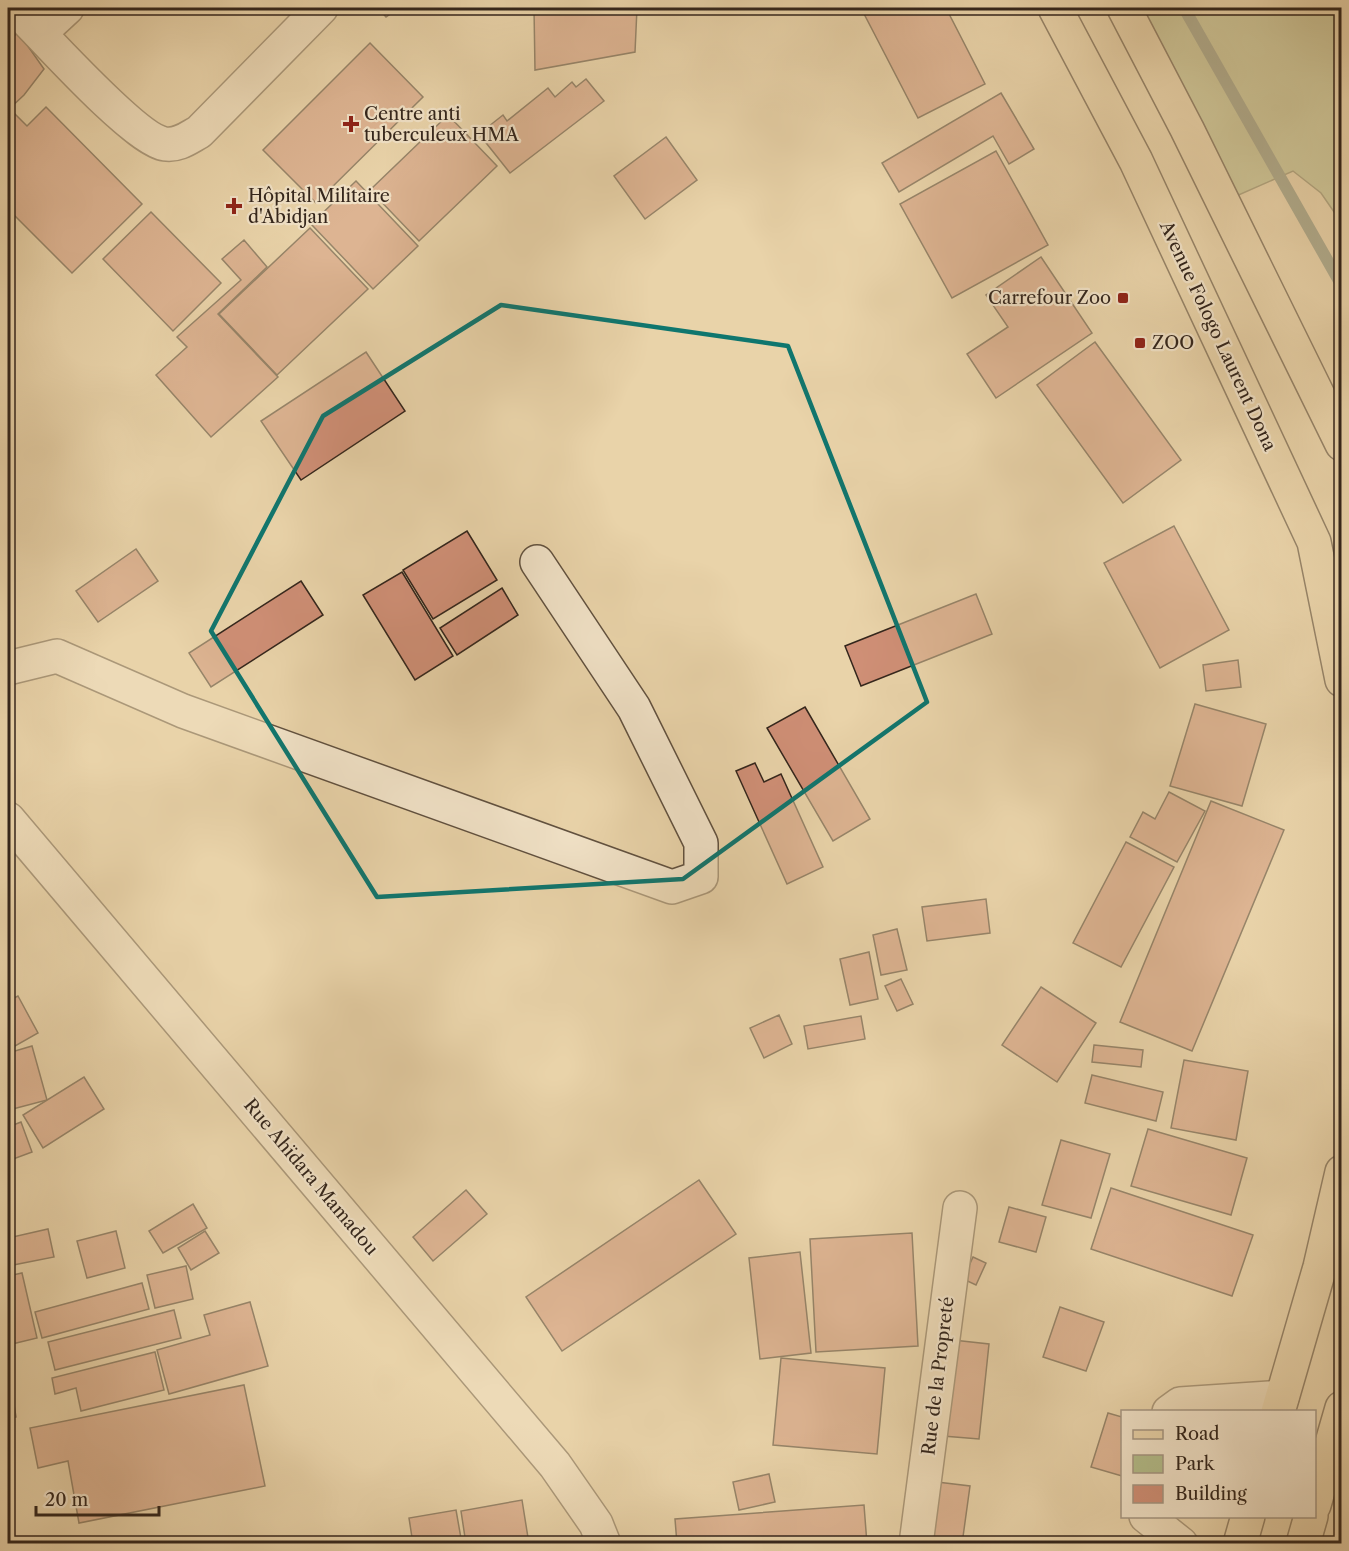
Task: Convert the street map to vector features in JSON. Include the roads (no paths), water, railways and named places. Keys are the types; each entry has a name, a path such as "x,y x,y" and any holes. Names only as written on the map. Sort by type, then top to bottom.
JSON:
{"main road":[{"name":"Avenue Fologo Laurent Dona","path":"1055,8 1136,160 1314,542 1341,680"},
{"path":"1124,8 1187,129 1341,444"},
{"path":"1314,542 1341,583"},
{"path":"1280,1404 1320,1267 1341,1172"},
{"path":"1316,1498 1341,1408"},
{"path":"1240,1544 1247,1518"},
{"path":"1303,1544 1310,1518"}],"street":[{"path":"15,8 129,123 162,144 171,145 182,142 199,132 321,8"},
{"path":"40,33 67,8"},
{"path":"8,668 57,656 183,711 672,887 701,877 701,843 634,708 537,562"},
{"name":"Rue Ahïdara Mamadou","path":"8,819 555,1466 596,1524 604,1544"},
{"name":"Rue de la Propreté","path":"916,1544 960,1208"},
{"path":"1172,1410 1180,1404 1280,1404"},
{"path":"1148,1518 1181,1544"}],"waterway":[{"path":"1184,8 1342,286"}],"place":[{"name":"Centre anti tuberculeux HMA","path":"351,124"},
{"name":"Hôpital Militaire d'Abidjan","path":"234,206"},
{"name":"Carrefour Zoo","path":"1123,298"},
{"name":"ZOO","path":"1140,343"}]}
